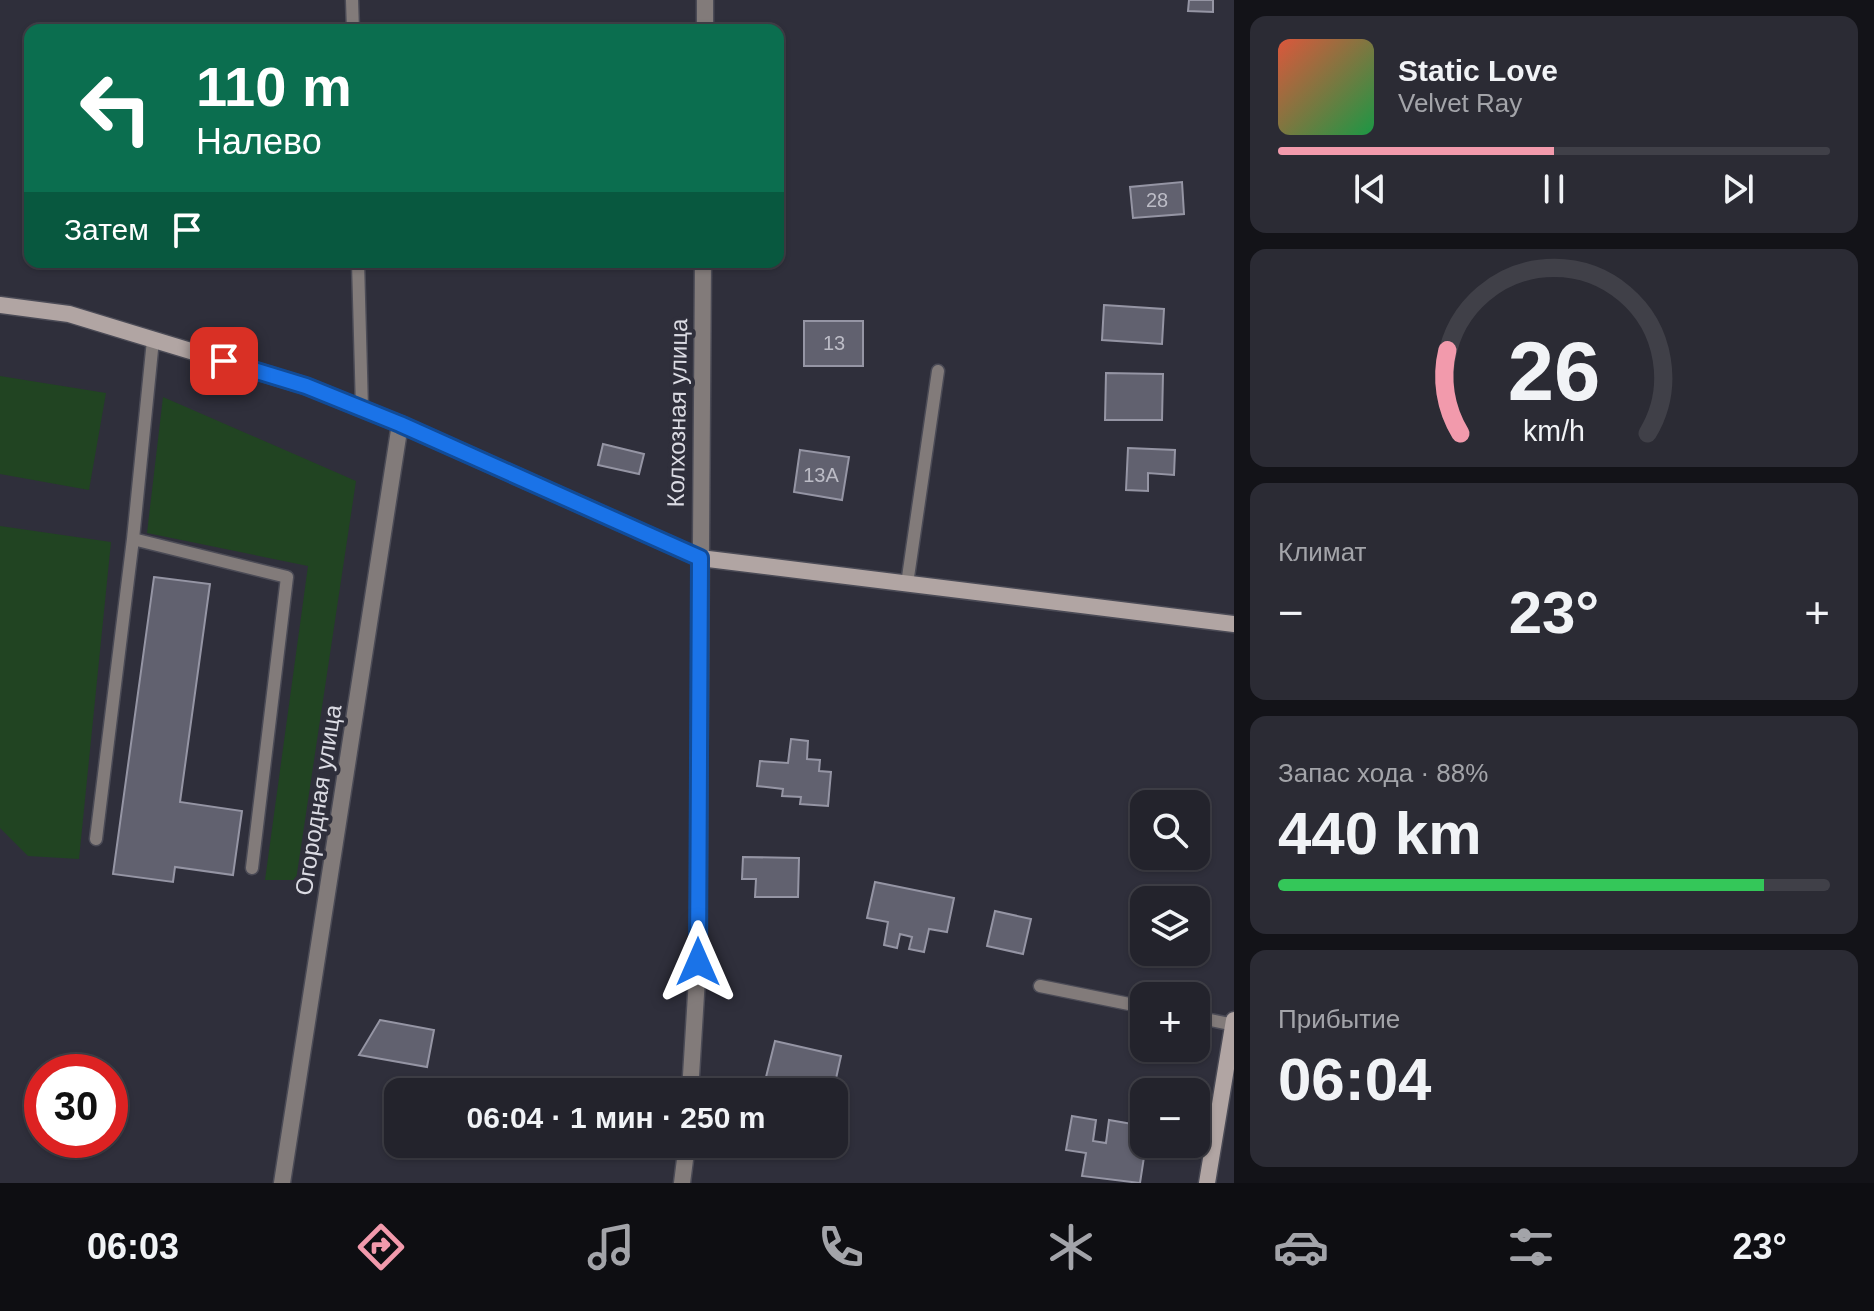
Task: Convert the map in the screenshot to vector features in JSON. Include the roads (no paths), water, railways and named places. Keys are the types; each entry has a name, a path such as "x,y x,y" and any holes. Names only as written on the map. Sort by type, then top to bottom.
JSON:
{"street":[{"path":"705,0 705,24"},
{"name":"Колхозная улица","path":"691,1078 698,962 703,268"},
{"path":"0,305 69,314 306,386 400,424 700,558 1234,624"},
{"name":"Огородная улица","path":"282,1183 400,424"},
{"path":"1207,1183 1234,1023"},
{"path":"682,1183 685,1158"}],"lane":[{"path":"352,0 353,24"},
{"path":"358,268 362,409"},
{"path":"96,839 133,539 153,340"},
{"path":"907,584 938,371"},
{"path":"133,539 287,577 252,868"},
{"path":"1040,986 1130,1004"},
{"path":"1210,1019 1234,1023"}]}
